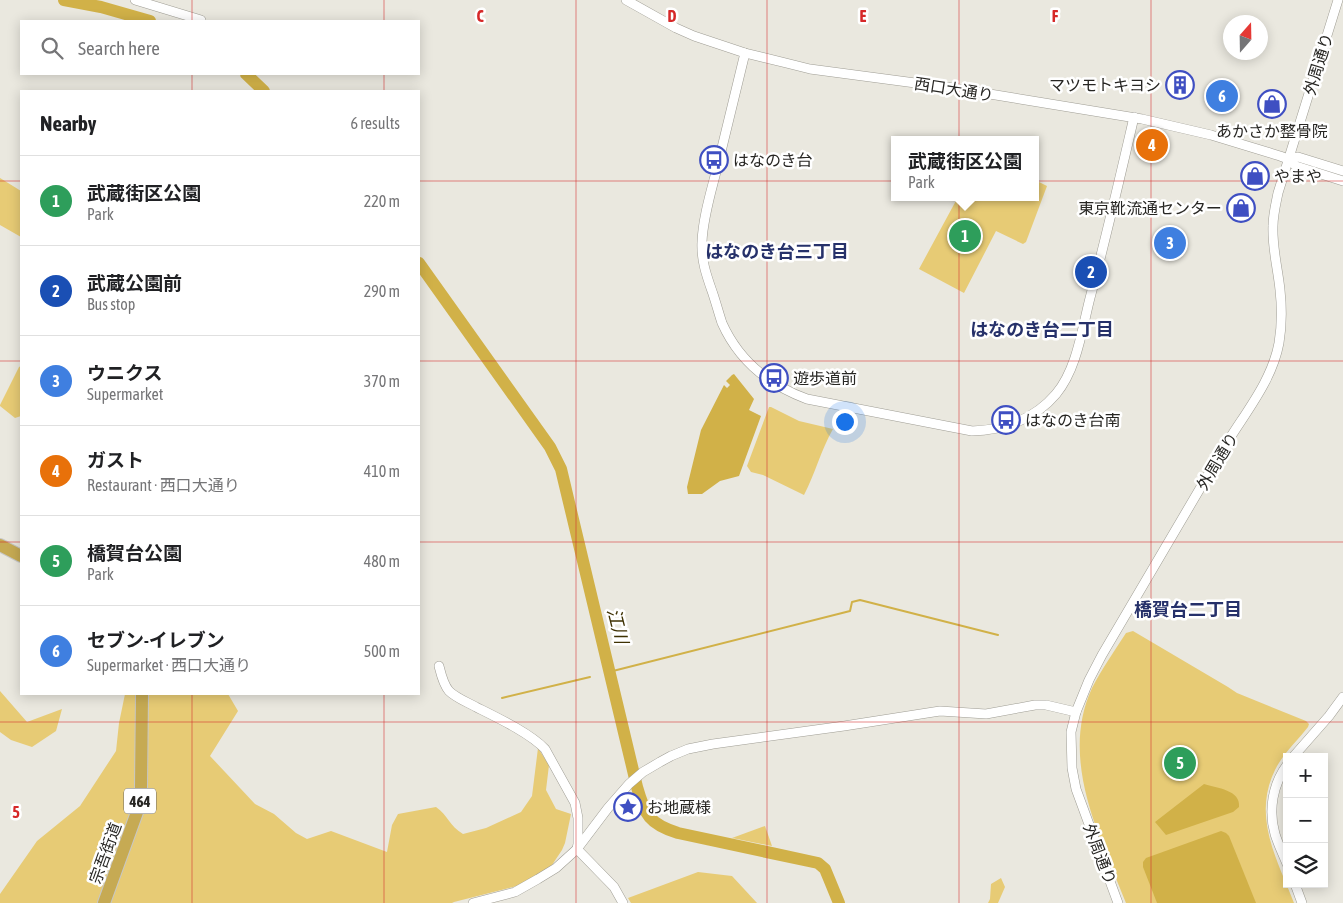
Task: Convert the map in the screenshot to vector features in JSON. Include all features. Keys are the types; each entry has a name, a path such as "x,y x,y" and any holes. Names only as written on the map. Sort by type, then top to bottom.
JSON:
{"highway":[{"path":"0,544 20,555"},
{"name":"宗吾街道","path":"104,903 140,804 142,695"}],"street":[{"path":"135,0 201,20"},
{"name":"西口大通り","path":"626,0 676,28 745,53 810,68 953,88 1134,117 1211,135 1288,159 1296,166 1343,181"},
{"name":"外周通り","path":"1118,903 1076,789 1072,768 1071,732 1084,690 1102,655 1262,386 1276,356 1282,324 1273,226 1278,192 1338,0"},
{"path":"745,53 710,195 702,241 703,265 722,323 733,344 760,375 791,393 807,399 972,432 1004,427 1026,419 1056,394 1064,382 1072,365 1084,321 1134,117"},
{"name":"西口大通り","path":"1288,159 1298,157 1343,171"},
{"path":"438,666 449,690 458,698 510,725 538,742 545,749 575,803 578,818 577,849"},
{"path":"1297,753 1326,720 1343,697"},
{"path":"472,903 515,892 556,868 577,849 608,808 629,784 643,772 671,756 698,747 928,713 986,714 1035,705 1046,705 1076,712"},
{"path":"1283,770 1275,787 1271,812 1275,834 1283,854"},
{"path":"577,849 614,887 623,903"},
{"path":"1296,888 1302,903"}],"shaded area":[{"path":"0,178 20,190 20,236 0,225"},
{"path":"1039,182 1047,186 1026,242 1023,244 996,231 964,293 919,269 956,201 1039,201"},
{"path":"19,367 20,416 15,418 0,405"},
{"path":"734,374 754,399 749,410 761,416 739,476 720,481 702,494 688,494 687,487 701,430 724,385 727,388 730,385 726,381"},
{"path":"769,407 799,421 833,429 804,495 763,475 751,472 747,466"},
{"path":"1133,631 1237,693 1306,721 1309,724 1287,753 1283,753 1283,758 1275,770 1269,787 1266,804 1266,821 1274,854 1283,876 1283,888 1288,888 1294,903 1126,903 1095,825 1081,770 1080,743 1083,715 1092,688 1126,633"},
{"path":"0,691 27,722 62,709 56,731 32,747 11,740 0,732"},
{"path":"125,695 229,695 238,711 210,756 255,804 274,814 296,833 307,839 331,831 387,852 392,825 398,814 436,807 463,834 486,828 521,812 532,796 538,748 549,765 546,790 556,809 571,814 565,843 552,865 532,882 452,903 0,903 0,894 37,841 80,806 116,751"},
{"path":"1204,784 1232,793 1239,801 1239,807 1233,812 1166,835 1155,822"},
{"path":"765,826 772,846 732,838"},
{"path":"1221,831 1229,836 1256,903 1157,903 1143,867 1143,862 1146,858"},
{"path":"698,872 732,876 757,903 631,903 628,898"},
{"path":"1001,878 1005,887 998,903 988,903 991,884"}],"waterway":[{"name":"江川","path":"64,0 101,7 146,20"},
{"name":"江川","path":"247,75 263,90"},
{"name":"江川","path":"420,264 550,447 561,469 637,787 646,811 654,822 668,830 818,863 825,869 839,903"},
{"path":"605,673 850,611 852,602 860,600 998,635"},
{"path":"502,698 590,677"}],"place":[{"name":"マツモトキヨシ","path":"1180,85"},
{"name":"セブン-イレブン","path":"1222,96"},
{"name":"あかさか整骨院","path":"1272,104"},
{"name":"ガスト","path":"1152,145"},
{"name":"はなのき台","path":"714,160"},
{"name":"やまや","path":"1255,176"},
{"name":"東京靴流通センター","path":"1241,208"},
{"name":"武蔵街区公園","path":"965,236"},
{"name":"ウニクス","path":"1170,243"},
{"name":"武蔵公園前","path":"1091,272"},
{"name":"遊歩道前","path":"774,378"},
{"name":"はなのき台南","path":"1006,420"},
{"name":"橋賀台公園","path":"1180,763"},
{"name":"お地蔵様","path":"628,807"}],"district":[{"name":"はなのき台三丁目","path":"777,251"},
{"name":"はなのき台二丁目","path":"1042,329"},
{"name":"橋賀台二丁目","path":"1188,609"}]}
